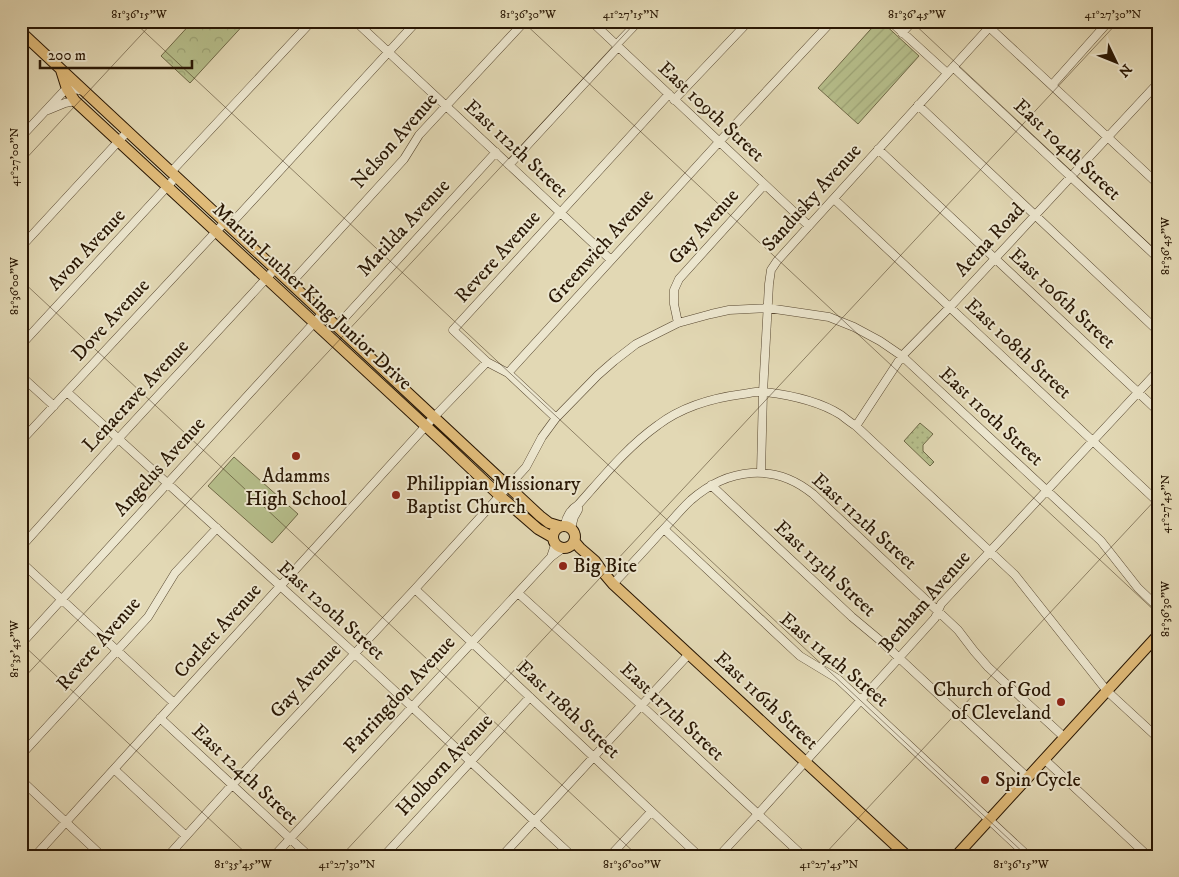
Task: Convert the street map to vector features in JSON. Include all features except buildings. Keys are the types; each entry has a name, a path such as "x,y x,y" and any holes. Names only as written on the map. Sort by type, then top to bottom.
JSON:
{"main road":[{"path":"21,32 86,91"},
{"path":"59,67 65,91 75,101"},
{"name":"Martin Luther King Junior Drive","path":"86,91 540,516 549,523 565,526"},
{"name":"Martin Luther King Junior Drive","path":"75,101 500,496 538,529 562,544"},
{"path":"565,526 575,534 562,544 554,529 565,526"},
{"name":"East 116th Street","path":"562,544 580,548 595,561 613,584 907,856"},
{"path":"956,856 1158,635"}],"street":[{"name":"Avon Avenue","path":"21,345 168,186 174,175 312,21"},
{"name":"East 112th Street","path":"355,21 611,260"},
{"name":"Dove Avenue","path":"21,441 417,21"},
{"name":"Nelson Avenue","path":"291,283 404,159 419,135 525,21"},
{"name":"East 109th Street","path":"591,21 808,226"},
{"path":"509,165 639,21"},
{"name":"Revere Avenue","path":"487,362 453,330 560,213 672,97 749,21"},
{"name":"Greenwich Avenue","path":"508,373 832,21"},
{"path":"890,21 947,73"},
{"path":"902,33 913,21"},
{"path":"1052,85 1109,21"},
{"path":"992,24 1052,85 1158,184"},
{"name":"Sandusky Avenue","path":"761,472 763,392 771,270 777,260 992,24"},
{"name":"East 104th Street","path":"953,67 1158,258"},
{"name":"Aetna Road","path":"856,426 902,356 1158,83"},
{"path":"21,137 65,91 77,89 86,91"},
{"path":"44,112 75,101"},
{"path":"918,105 1158,330"},
{"path":"21,247 128,131"},
{"name":"East 106th Street","path":"878,149 1158,411"},
{"name":"Matilda Avenue","path":"337,326 496,152"},
{"name":"Gay Avenue","path":"168,856 526,467 542,436 556,418 614,361 636,344 678,323 674,304 674,290 678,279 764,185"},
{"name":"East 108th Street","path":"834,199 1158,502"},
{"name":"Lenacrave Avenue","path":"21,547 275,269"},
{"name":"East 110th Street","path":"678,323 729,310 768,308 829,317 854,327 880,341 902,356 1100,541 1138,588 1158,607"},
{"name":"Angelus Avenue","path":"21,644 323,313"},
{"path":"487,362 508,373 556,418"},
{"name":"Corlett Avenue","path":"35,856 434,417 487,362"},
{"name":"Benham Avenue","path":"719,856 899,658 934,618 941,604 1158,371"},
{"path":"21,376 54,406"},
{"name":"East 120th Street","path":"67,392 354,653 572,856"},
{"path":"565,526 574,517 578,510 578,505 634,444 659,423 694,404 720,397 763,392 800,398 824,406 856,426 1015,575 1107,691 1158,738"},
{"name":"East 112th Street","path":"761,472 788,479 804,486 958,630 988,667 1064,738"},
{"path":"613,584 691,500 711,485 725,478 761,472"},
{"name":"East 113th Street","path":"711,485 852,618 882,642 1028,778"},
{"name":"Revere Avenue","path":"21,755 148,617 176,573 217,528"},
{"name":"East 114th Street","path":"664,530 800,656 838,679 1028,856"},
{"name":"Farringdon Avenue","path":"274,856 562,544"},
{"path":"21,562 174,703"},
{"name":"East 118th Street","path":"415,589 700,856"},
{"name":"East 117th Street","path":"518,592 803,856"},
{"path":"502,856 689,654"},
{"name":"Holborn Avenue","path":"384,856 530,697"},
{"name":"East 124th Street","path":"160,718 309,856"},
{"path":"1044,759 1148,856"},
{"path":"114,769 186,836"},
{"path":"21,780 102,856"},
{"path":"610,856 651,812"}],"green space":[{"path":"193,21 247,21 190,83 161,56"},
{"path":"878,21 881,21 919,56 858,124 818,88"},
{"path":"920,423 933,434 923,445 923,451 934,462 930,466 904,441"},
{"path":"234,457 298,514 272,543 208,486"}],"place":[{"name":"Adamms High School","path":"296,456"},
{"name":"Philippian Missionary Baptist Church","path":"396,495"},
{"name":"Big Bite","path":"563,566"},
{"name":"Church of God of Cleveland","path":"1061,702"},
{"name":"Spin Cycle","path":"985,780"}]}
